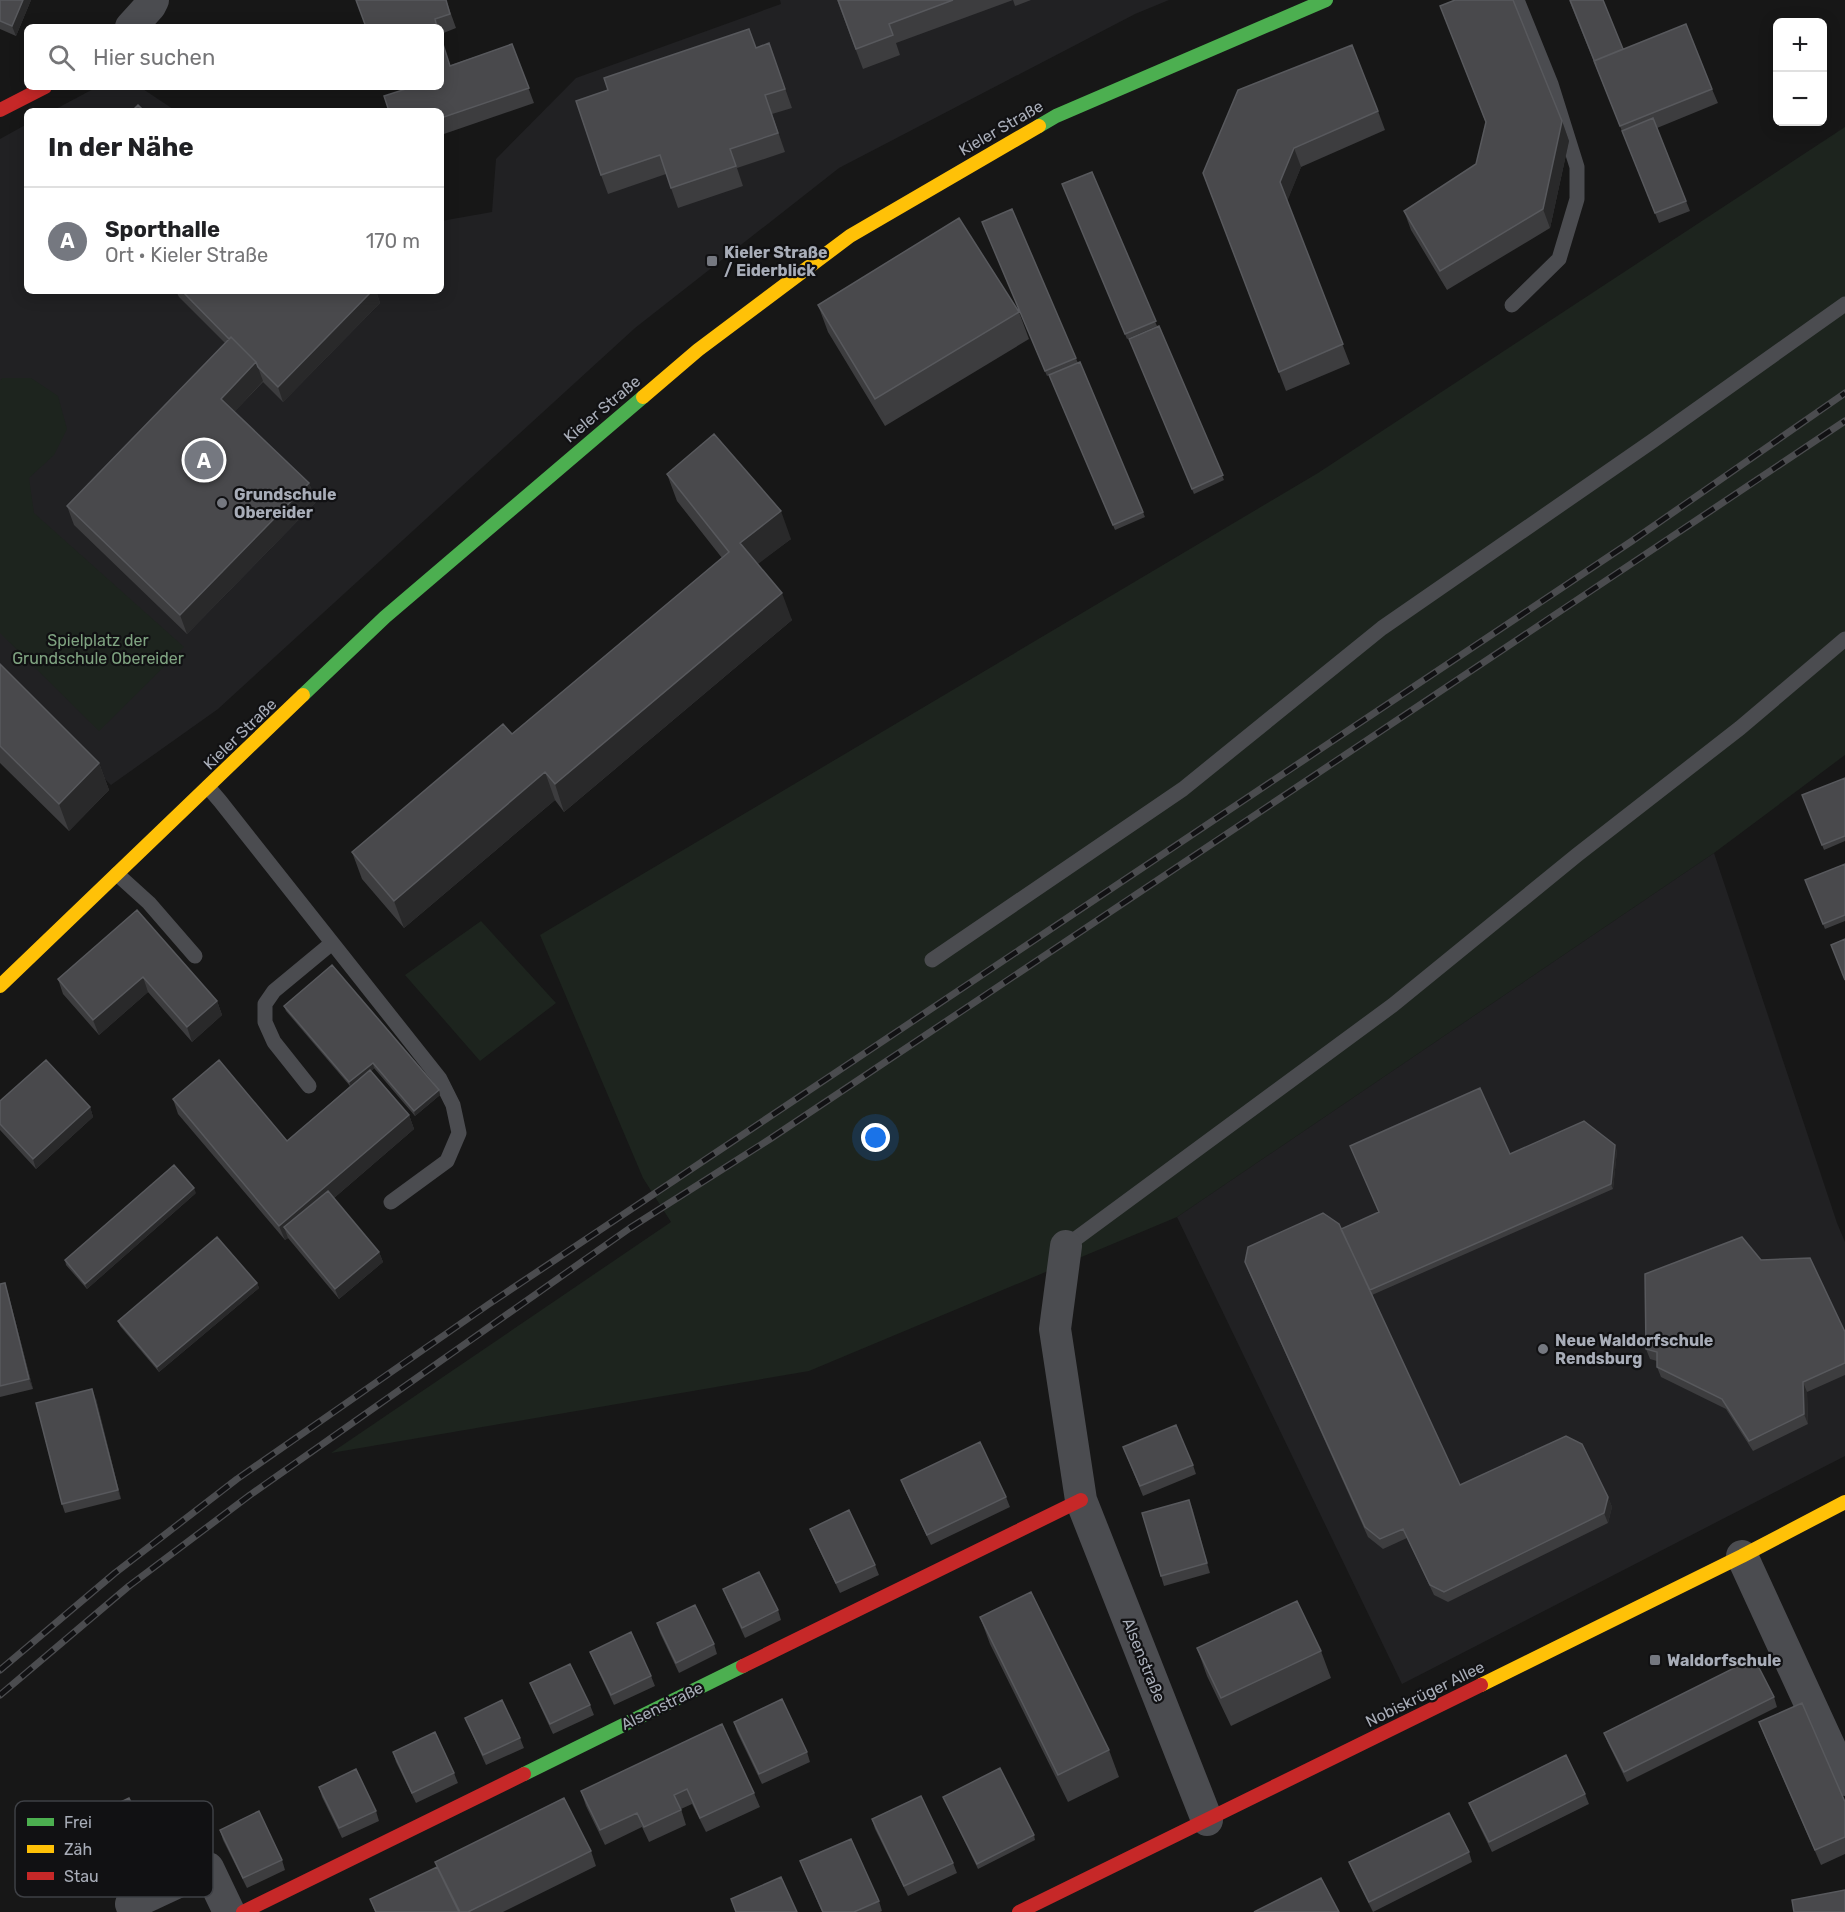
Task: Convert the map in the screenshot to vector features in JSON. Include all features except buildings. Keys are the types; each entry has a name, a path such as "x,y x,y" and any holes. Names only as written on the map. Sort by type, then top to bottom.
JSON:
{"street":[{"path":"134,24 153,0"},
{"name":"Kieler Straße","path":"0,986 385,617 698,350 850,236 1056,116 1326,0"},
{"path":"0,110 39,90"},
{"name":"Alsenstraße","path":"1066,1246 1055,1329 1081,1500 1207,1820"},
{"name":"Alsenstraße","path":"243,1912 1081,1500"},
{"name":"Nobiskrüger Allee","path":"1018,1912 1742,1556 1845,1502"},
{"path":"1742,1556 1845,1780"},
{"path":"213,1878 229,1912"},
{"path":"134,1912 131,1904 146,1897"}],"lane":[{"path":"1512,305 1559,260 1577,198 1577,167 1551,84 1517,0"},
{"path":"932,960 1183,789 1382,628 1651,442 1845,304"},
{"path":"1066,1246 1393,1005 1586,848 1740,728 1845,639"},
{"path":"208,787 440,1079 453,1105 459,1133 447,1161 391,1202"},
{"path":"117,874 149,903 195,956"},
{"path":"309,1086 274,1042 265,1022 265,1004 274,991 332,944"}],"shaded area":[{"name":"Grundschule Obereider","path":"780,0 1169,0 1135,14 839,168 635,328 218,709 111,785 0,677 0,139 24,126 24,294 444,294 444,220 492,212 496,159 576,78 781,4"},
{"path":"91,90 144,90 172,108 58,108"},
{"name":"Neue Waldorfschule Rendsburg","path":"1714,853 1845,1242 1845,1456 1402,1684 1177,1217"}],"green space":[{"path":"1845,127 1845,755 1714,853 1177,1217 809,1371 331,1453 671,1222 643,1178 540,935 1318,473"},
{"name":"Spielplatz der Grundschule Obereider","path":"2,378 31,378 58,396 67,429 54,455 29,478 34,513 184,647 99,731 0,633 0,381"},
{"path":"481,921 556,1003 480,1061 405,975"}],"railway":[{"path":"0,1670 115,1573 237,1479 489,1304 1632,541 1845,393"},
{"path":"0,1695 129,1586 250,1495 630,1228 770,1139 1845,421"}],"traffic: fast":[{"path":"1039,126 1056,116 1326,0"},
{"path":"303,695 385,617 643,397"},
{"path":"524,1774 743,1666"}],"traffic: slow":[{"path":"643,397 698,350 850,236 1039,126"},
{"path":"0,986 303,695"},
{"path":"1481,1685 1742,1556 1845,1502"}],"traffic: jam":[{"path":"0,110 39,90"},
{"path":"743,1666 1081,1500"},
{"path":"1019,1912 1481,1685"},
{"path":"243,1912 524,1774"}],"place":[{"name":"Kieler Straße / Eiderblick","path":"712,261"},
{"name":"Sporthalle","path":"204,460"},
{"name":"Grundschule Obereider","path":"222,503"},
{"name":"Neue Waldorfschule Rendsburg","path":"1543,1349"},
{"name":"Waldorfschule","path":"1655,1660"}]}
